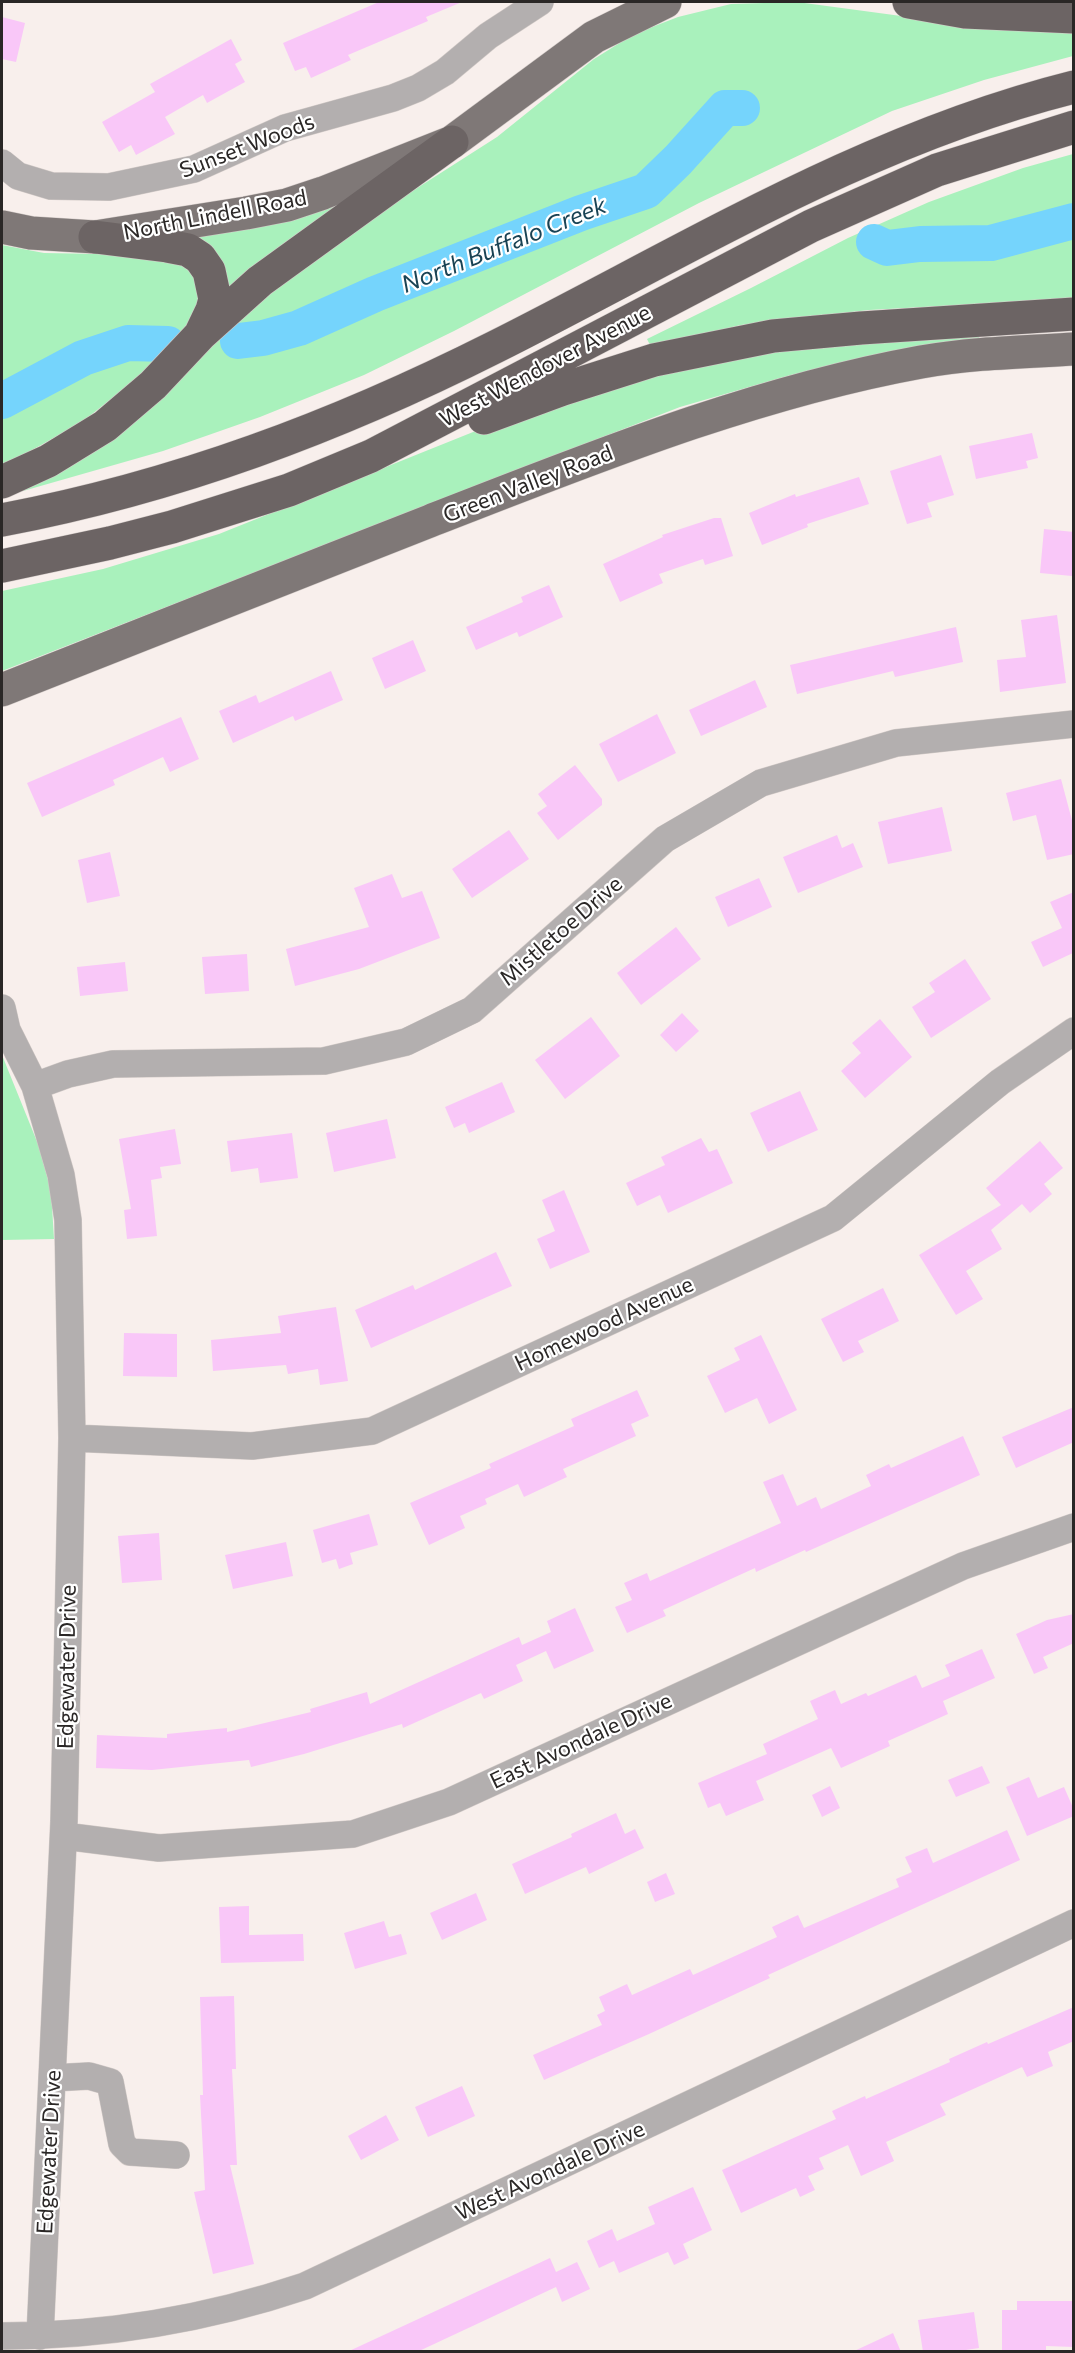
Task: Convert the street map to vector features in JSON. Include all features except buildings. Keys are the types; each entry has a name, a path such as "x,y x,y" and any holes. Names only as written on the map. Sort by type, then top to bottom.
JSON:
{"highway":[{"path":"909,2 965,12 1074,17"},
{"name":"West Wendover Avenue","path":"2,520 115,495 200,471 330,422 394,395 494,347 791,193 844,169 924,134 983,112 1074,87"},
{"name":"West Wendover Avenue","path":"2,566 110,543 183,524 289,490 371,456 821,222 937,170 1074,127"},
{"path":"2,482 48,461 105,426 153,385 201,334 260,281 452,142"},
{"path":"95,237 188,250 200,258 209,271 215,298 201,334"},
{"path":"371,456 654,360 773,336 1074,314"}],"main road":[{"name":"North Lindell Road","path":"2,227 39,234 95,237 287,205 452,142 594,37 665,2"},
{"name":"Green Valley Road","path":"2,690 550,474 718,414 794,392 923,362 1074,349"}],"street":[{"name":"Sunset Woods","path":"2,163 18,176 51,186 109,187 194,169 285,128 393,98 418,88 445,72 488,36 540,2"},
{"name":"Mistletoe Drive","path":"35,1086 68,1074 112,1064 324,1061 406,1042 472,1010 665,839 761,783 896,743 1074,724"},
{"name":"Edgewater Drive","path":"2,1008 8,1030 35,1086 61,1175 68,1220 72,1438 64,1836 40,2336"},
{"name":"Homewood Avenue","path":"72,1438 252,1446 372,1431 833,1218 1000,1082 1074,1031"},
{"name":"East Avondale Drive","path":"64,1836 159,1848 353,1834 449,1802 963,1566 1074,1527"},
{"name":"West Avondale Drive","path":"2,2336 40,2336 172,2322 268,2299 305,2286 1074,1923"},
{"path":"52,2078 89,2076 110,2082 115,2098 117,2127 122,2144 130,2152 176,2155"}],"green space":[{"path":"797,2 931,20 1073,25 1073,56 984,80 892,111 699,203 454,331 364,375 260,417 163,451 2,497 253,302 389,206 497,137 594,59 634,34 678,17 731,4"},
{"path":"1073,154 1073,299 869,310 741,325 651,347 647,339 848,238 929,202 1023,168"},
{"path":"336,201 338,206 228,292 194,237"},
{"path":"2,245 44,253 100,254 160,251 188,266 200,291 198,313 144,373 82,422 2,467"},
{"path":"980,332 979,338 875,356 791,375 680,407 2,671 2,591 103,569 219,534 508,418 729,354"},
{"path":"2,1055 38,1144 51,1190 54,1239 2,1240"}],"waterway":[{"name":"North Buffalo Creek","path":"238,341 263,338 299,328 375,294 581,213 646,191 678,160 725,108 742,108"},
{"name":"North Buffalo Creek","path":"874,242 887,248 920,244 991,243 1074,221"},
{"name":"North Buffalo Creek","path":"2,401 83,358 128,343 168,344"}]}
